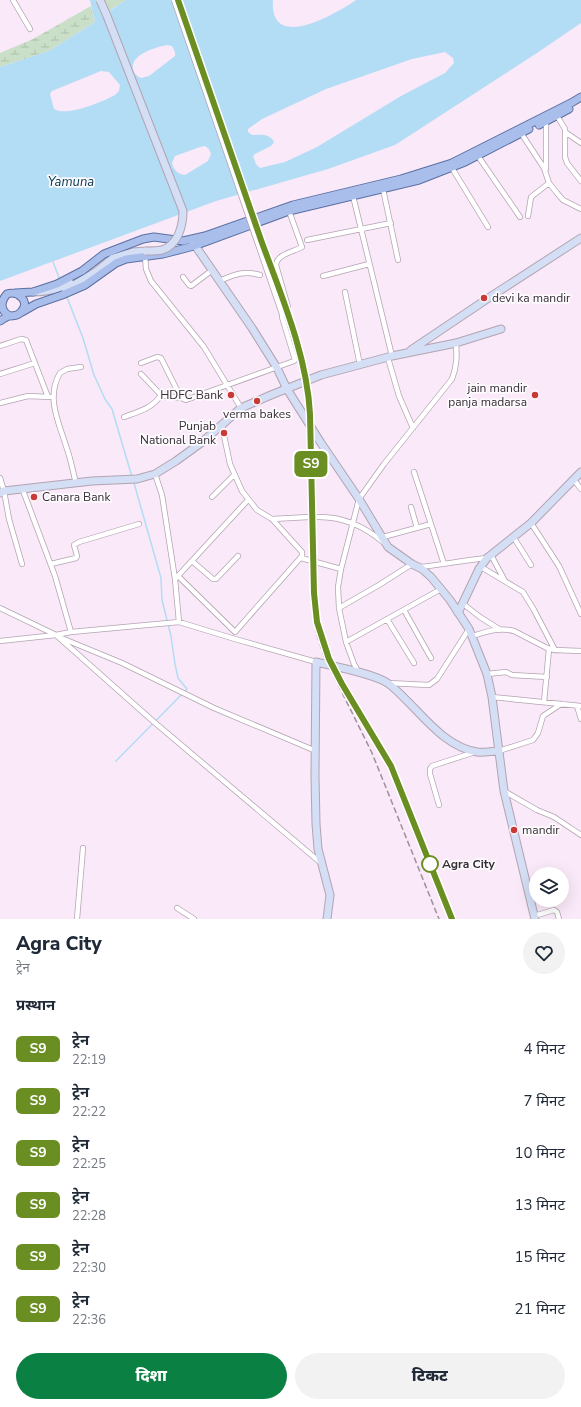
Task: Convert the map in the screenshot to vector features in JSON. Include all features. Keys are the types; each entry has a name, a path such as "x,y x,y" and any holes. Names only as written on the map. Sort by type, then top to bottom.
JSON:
{"main road":[{"path":"10,316 3,311 1,302 7,294 60,290 68,287 85,285 116,263 162,250 172,244 183,223 183,211 100,0"},
{"path":"68,287 82,271 104,254 143,239 154,236 193,243 262,215 293,205 401,179 452,163 581,97"},
{"path":"0,320 10,316 15,316 60,290 68,287 113,258 122,254 133,252 146,254 193,243 289,211 419,180 452,168 478,156 557,116 581,102"},
{"path":"408,352 490,296 581,238"},
{"path":"193,243 211,271 237,305 320,443 359,499 388,547 422,569 441,589 470,633 487,674 492,697 504,791 535,917"},
{"path":"15,293 19,294 24,301 24,308 22,312"},
{"path":"2,492 22,488 137,479 155,474 176,461 222,426 241,408 321,375 408,352 456,343 501,329"},
{"path":"458,613 481,567 489,557 532,523 581,472"},
{"path":"327,919 330,895 318,849 316,824 316,662 359,673 388,683 434,728 445,737 462,747 477,752 499,750"}],"street":[{"path":"13,0 30,29"},
{"path":"174,0 284,312"},
{"path":"557,116 564,126 565,157 567,163 581,181"},
{"path":"546,121 546,171 549,183 563,200 581,209"},
{"path":"565,132 581,143"},
{"path":"522,133 546,171"},
{"path":"478,156 520,217"},
{"path":"452,168 488,227"},
{"path":"528,216 531,197 549,183"},
{"path":"384,189 398,260"},
{"path":"353,196 398,390 413,428"},
{"path":"141,374 162,395 186,400 292,363 295,360 282,317 288,307 276,265 278,259 302,247 289,211"},
{"path":"307,240 391,223"},
{"path":"146,254 146,269 151,281 204,348 241,408"},
{"path":"323,276 369,264"},
{"path":"183,277 191,286 211,271"},
{"path":"219,282 241,273 250,272 260,275"},
{"path":"345,292 360,365"},
{"path":"0,346 26,340 51,396 76,483"},
{"path":"359,673 346,642 339,608 338,587 341,569 359,499 381,468 452,379 456,367 456,343"},
{"path":"141,364 157,357 162,358 181,398"},
{"path":"0,374 35,363"},
{"path":"51,396 60,373 67,369 81,367"},
{"path":"124,417 147,408 162,395"},
{"path":"0,403 28,396 51,396"},
{"path":"222,426 230,464 234,475 248,500 260,512 272,519 302,552 301,558 235,632 235,639"},
{"path":"414,472 444,564"},
{"path":"155,474 162,495 176,578 179,622"},
{"path":"212,497 234,475"},
{"path":"0,478 2,492 22,564"},
{"path":"574,480 581,489"},
{"path":"22,488 51,564 71,632"},
{"path":"176,578 248,500"},
{"path":"411,507 417,528"},
{"path":"272,519 316,517 353,522 379,539 388,547"},
{"path":"532,523 559,566 581,614"},
{"path":"51,564 76,558 77,556 74,546 79,542 139,524"},
{"path":"383,538 431,524"},
{"path":"514,538 531,565"},
{"path":"192,561 213,579 216,579 238,556"},
{"path":"339,608 415,565 444,564 489,557 505,581"},
{"path":"301,558 341,569"},
{"path":"481,567 519,589 527,597 552,650 544,702"},
{"path":"176,578 235,632"},
{"path":"346,642 441,589"},
{"path":"462,603 499,629"},
{"path":"0,608 56,635 122,663 214,708 316,751"},
{"path":"404,610 431,658"},
{"path":"387,619 414,663"},
{"path":"0,641 71,632 179,622 316,662"},
{"path":"388,683 429,684 437,679 470,633 499,629 514,631 552,650 581,651"},
{"path":"56,635 160,727 321,863"},
{"path":"487,674 506,672 512,675 547,678"},
{"path":"492,697 579,706 581,719"},
{"path":"499,750 532,740 538,733 543,716 561,704"},
{"path":"439,805 430,774 430,769 432,766 477,752"},
{"path":"504,791 537,810 554,817 581,835"},
{"path":"76,919 83,848"},
{"path":"177,908 194,919"},
{"path":"535,917 554,910 557,912 559,919"}],"green space":[{"path":"96,0 126,0 102,15"},
{"path":"91,6 95,22 49,51 0,67 0,53 33,39"}],"water":[{"name":"Yamuna","path":"90,0 96,0 103,15 126,0 273,0 275,16 281,24 292,27 306,25 320,20 356,0 581,0 581,23 395,145 328,169 216,201 0,281 0,67 49,51 95,22","holes":["167,45 172,46 175,56 149,76 141,78 134,72 133,64 140,55","445,52 453,58 454,63 445,73 401,96 317,147 285,162 260,168 256,164 253,156 271,146 274,142 270,137 252,135 248,132 248,129 262,119 326,89 412,59","101,71 109,72 120,85 119,91 109,98 84,108 67,111 54,109 50,94 52,91","205,146 209,149 211,154 208,161 185,175 176,171 172,163 175,156"]}],"waterway":[{"path":"53,262 60,280"},
{"path":"66,295 83,338 94,375 105,399 112,409 132,477"},
{"path":"116,761 187,689 178,678 171,636 162,600 161,578 134,483"}],"railway":[{"path":"178,0 297,343 308,387 313,609 316,632 324,656 372,753 439,919"},
{"path":"347,692 391,766 452,919"}],"train":[{"name":"S9","path":"178,0 297,343 308,388 310,406 314,593 317,622 329,659 336,674 391,766 452,919"}],"place":[{"name":"devi ka mandir","path":"484,298"},
{"name":"HDFC Bank","path":"231,395"},
{"name":"jain mandir panja madarsa","path":"535,395"},
{"name":"verma bakes","path":"257,401"},
{"name":"Punjab National Bank","path":"224,433"},
{"name":"Canara Bank","path":"34,497"},
{"name":"mandir","path":"514,830"},
{"name":"Agra City","path":"430,864"}]}
